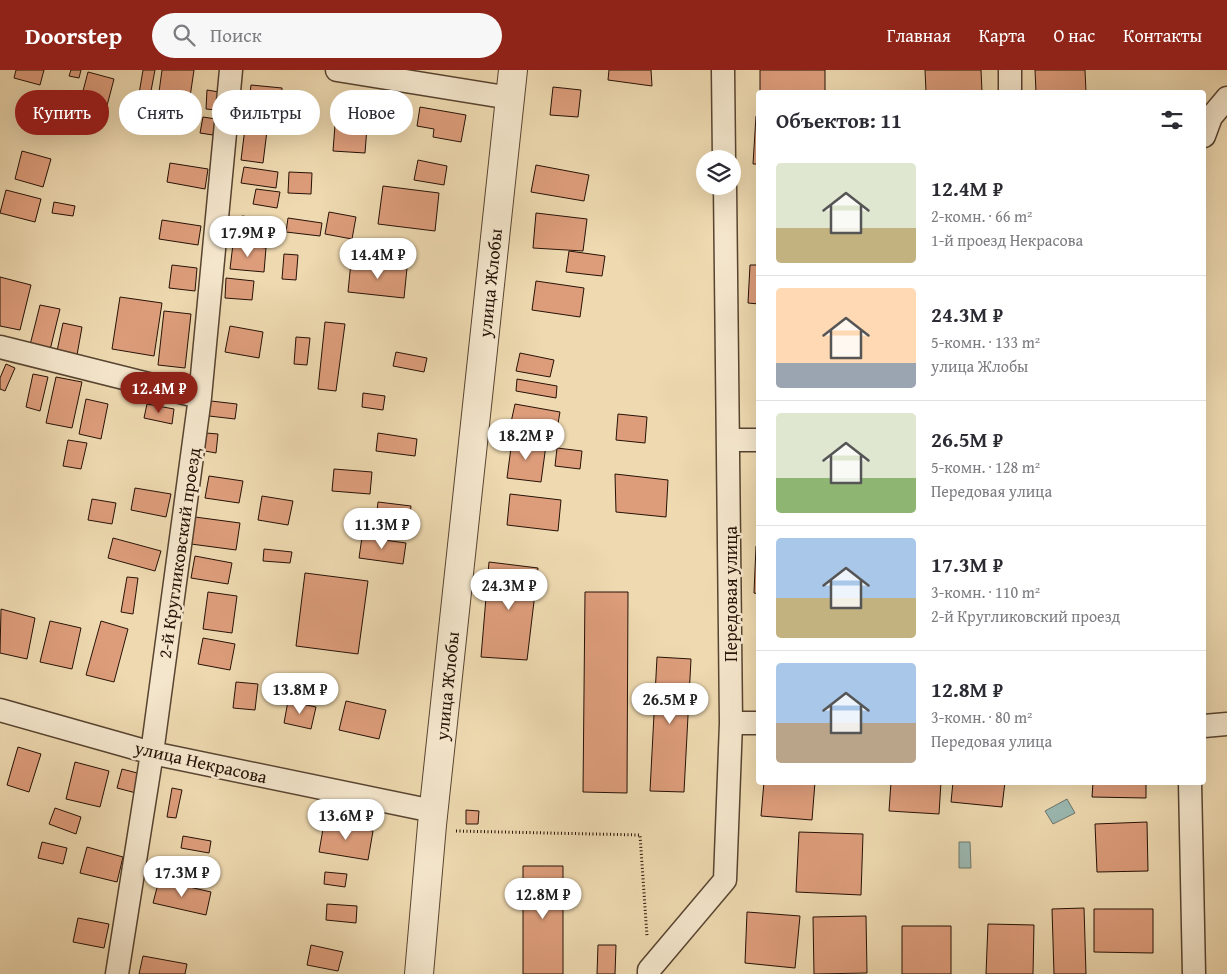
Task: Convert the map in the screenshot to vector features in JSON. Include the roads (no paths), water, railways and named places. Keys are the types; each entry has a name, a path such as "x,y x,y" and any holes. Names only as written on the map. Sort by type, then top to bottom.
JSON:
{"street":[{"name":"2-й Кругликовский проезд","path":"117,974 152,752 200,397 231,70"},
{"path":"337,70 510,98"},
{"name":"улица Жлобы","path":"419,974 432,821 512,70"},
{"path":"723,70 724,150"},
{"path":"1010,70 1010,90"},
{"path":"1206,131 1211,118 1227,98"},
{"name":"Передовая улица","path":"649,972 725,880 731,723 725,195"},
{"path":"0,347 200,397"},
{"path":"729,440 756,440"},
{"name":"улица Некрасова","path":"0,710 152,752 432,821"},
{"path":"731,723 756,723"},
{"path":"1206,726 1227,724"},
{"path":"1190,785 1194,974"}],"water":[{"path":"1067,799 1075,813 1053,824 1045,811"},
{"path":"959,842 970,842 971,868 959,868"}]}
